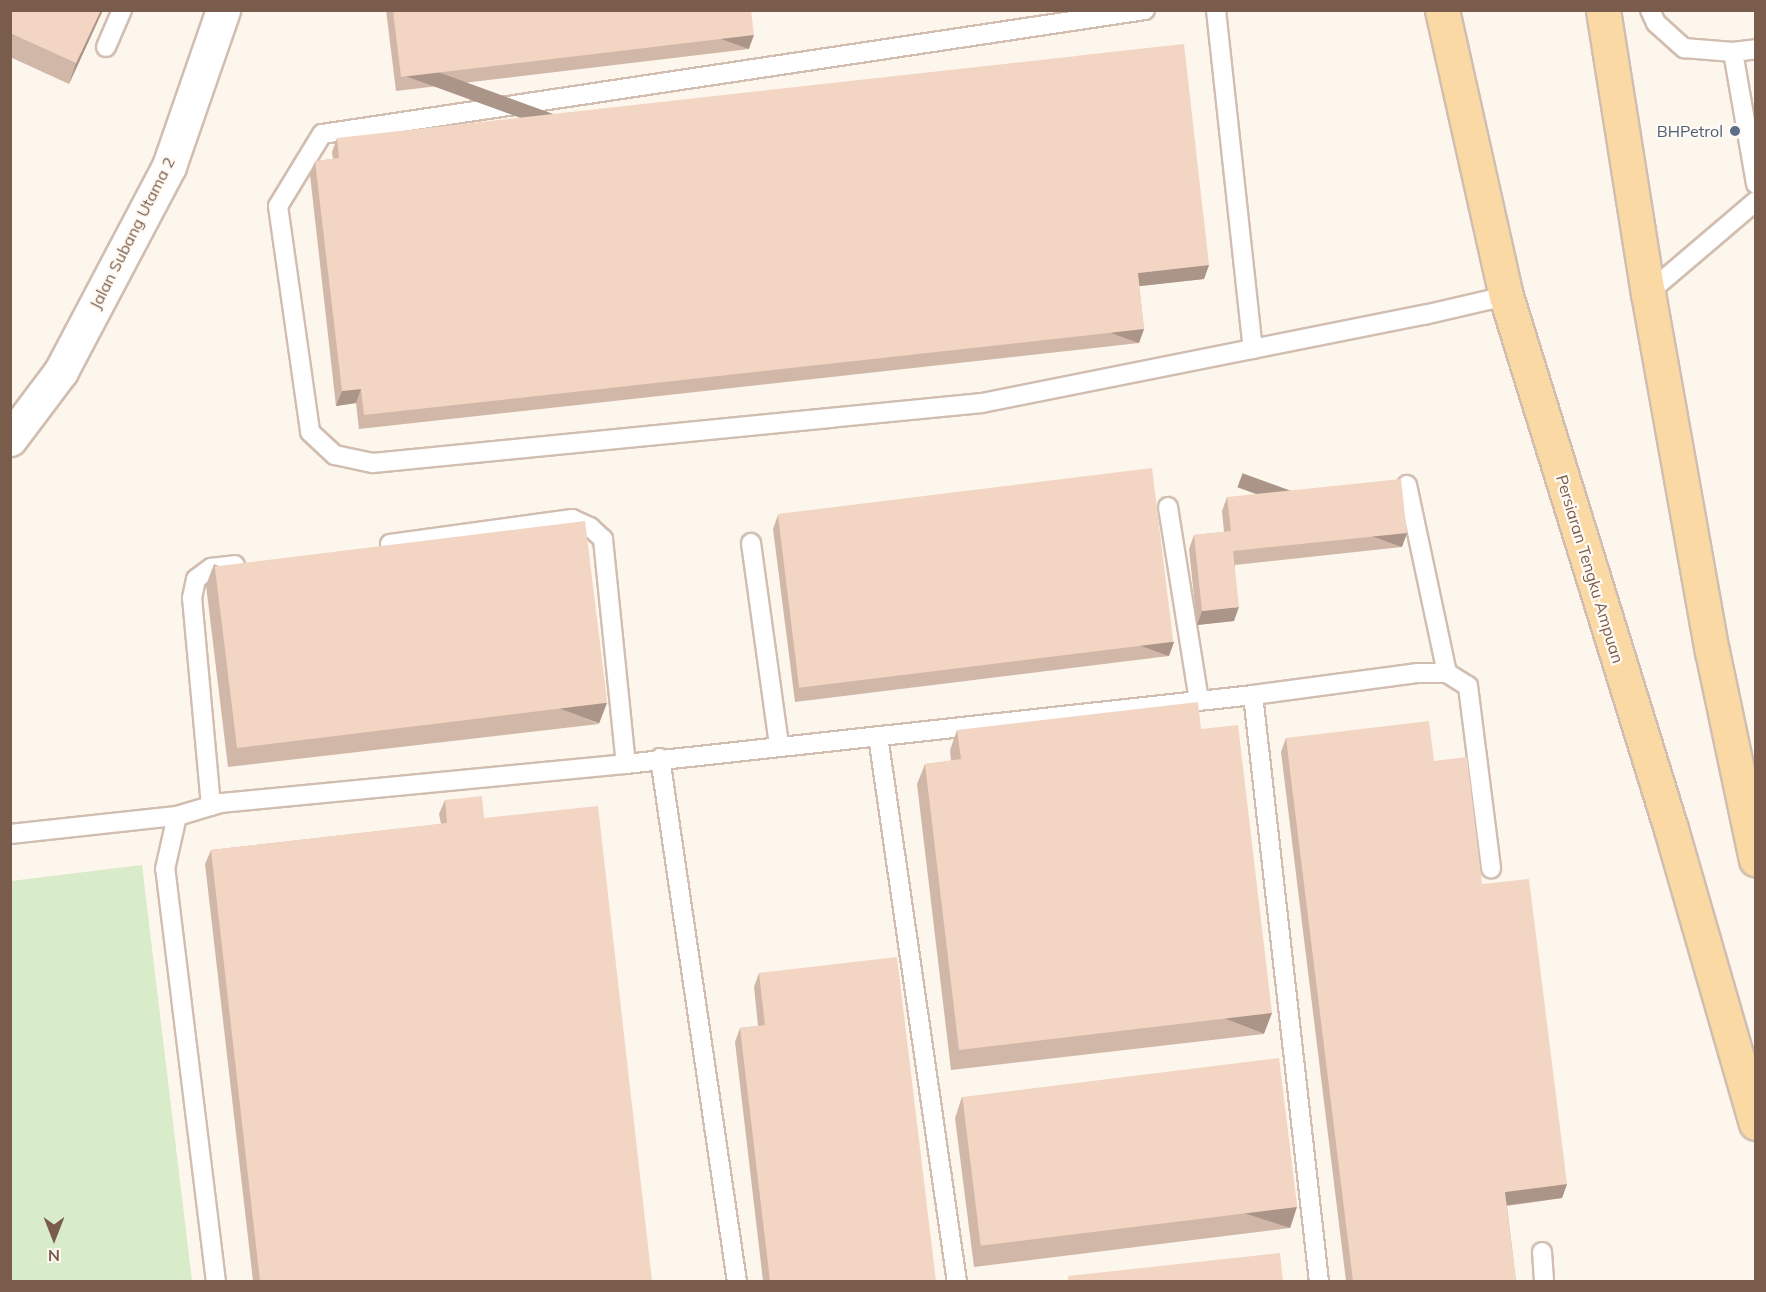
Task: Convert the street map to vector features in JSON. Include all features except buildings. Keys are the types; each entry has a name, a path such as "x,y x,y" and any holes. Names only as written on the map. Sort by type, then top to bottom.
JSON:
{"main road":[{"name":"Jalan Subang Utama 2","path":"10,440 61,371 169,166 223,10"},
{"name":"Persiaran Tengku Ampuan","path":"1442,10 1506,296 1671,829 1755,1123"},
{"path":"1603,10 1648,293 1712,651 1755,859"}],"lane":[{"path":"106,47 122,10"},
{"path":"1145,10 322,134 278,206 310,432 335,455 373,463 982,403 1425,315 1506,296"},
{"path":"1216,10 1253,349"},
{"path":"1650,10 1656,23 1684,48 1732,52 1755,49"},
{"path":"1732,52 1755,184"},
{"path":"1648,293 1755,201"},
{"path":"1407,485 1447,673"},
{"path":"1168,507 1199,701"},
{"path":"374,546 572,519 590,527 603,539 626,764"},
{"path":"751,543 779,746"},
{"path":"211,806 192,598 196,579 211,568 258,562"},
{"path":"10,834 177,816 221,802 626,764 660,758 1252,695 1417,673 1447,673 1468,686 1491,869"},
{"path":"1252,695 1319,1281"},
{"path":"878,736 957,1281"},
{"path":"660,758 737,1281"},
{"path":"177,816 165,869 216,1281"},
{"path":"1542,1252 1544,1281"}],"green space":[{"path":"142,865 192,1281 11,1281 11,881"}],"place":[{"name":"BHPetrol","path":"1735,131"}]}
